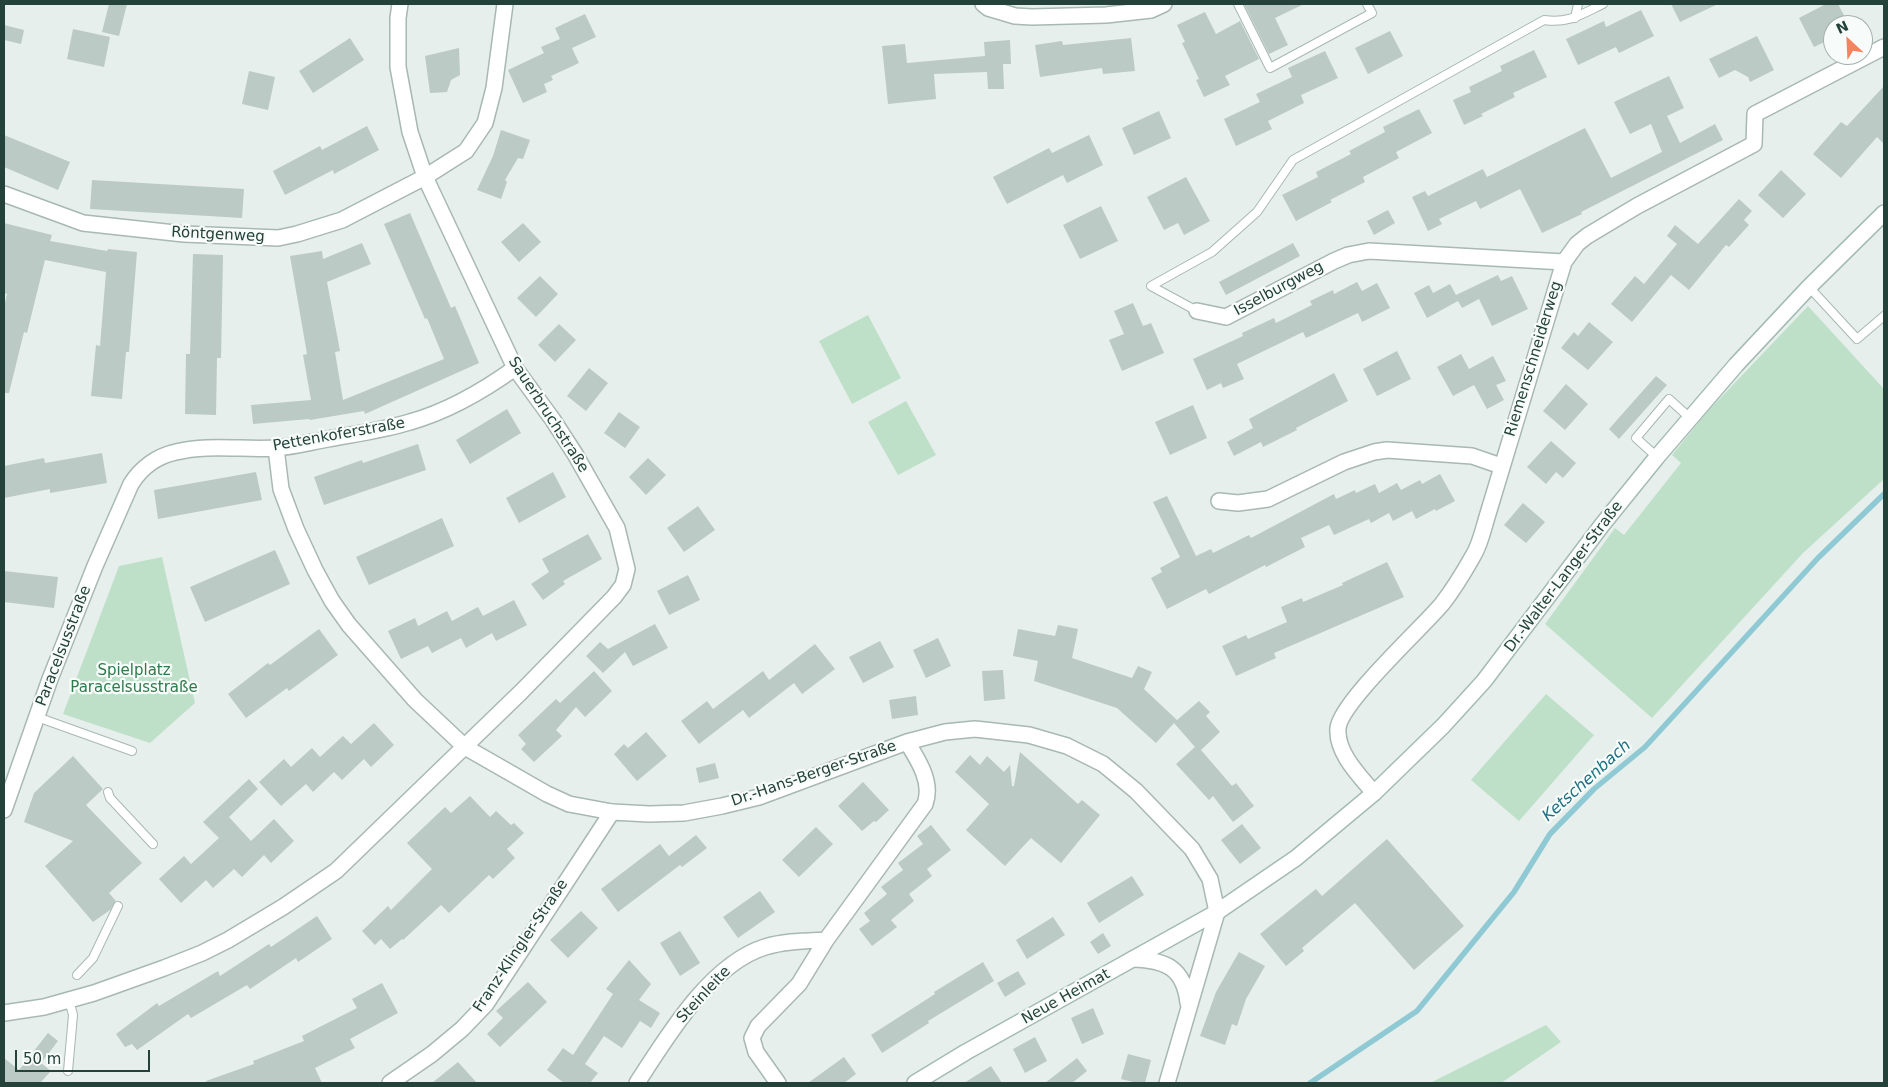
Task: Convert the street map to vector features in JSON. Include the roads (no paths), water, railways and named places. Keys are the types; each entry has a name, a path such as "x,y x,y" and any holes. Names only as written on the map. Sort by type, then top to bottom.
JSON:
{"street":[{"name":"Sauerbruchstraße","path":"4,1013 44,1007 69,1000 202,953 283,907 336,871 465,748 614,597 623,585 627,569 617,528 554,420 515,368 425,177 410,132 398,67 400,4"},
{"path":"425,177 466,151 485,122 494,88 505,4"},
{"path":"983,4 988,8 1015,16 1032,17 1106,15 1151,10 1164,4"},
{"name":"Riemenschneiderweg","path":"1374,793 1354,769 1342,748 1338,737 1339,722 1350,703 1442,603 1474,555 1564,262 1577,244 1587,236 1637,206 1754,144 1755,114 1884,47"},
{"name":"Röntgenweg","path":"4,194 82,223 184,234 278,238 298,234 342,220 425,177"},
{"name":"Dr.-Walter-Langer-Straße","path":"1217,912 1296,858 1374,793 1443,726 1484,681 1602,525 1690,418 1736,365 1809,287 1884,214"},
{"name":"Isselburgweg","path":"1197,311 1226,317 1334,261 1348,255 1369,251 1564,262"},
{"name":"Pettenkoferstraße","path":"131,484 138,474 154,461 176,452 198,449 276,448 411,422 462,402 515,368"},
{"name":"Dr.-Hans-Berger-Straße","path":"276,448 280,489 296,529 332,601 349,625 398,681 465,748 548,794 569,804 612,812 684,813 758,797 907,742 944,732 975,729 1029,735 1067,746 1103,764 1136,791 1192,849 1210,880 1217,912"},
{"path":"1219,501 1238,503 1268,499 1344,462 1374,452 1388,450 1472,456 1501,466"},
{"name":"Paracelsusstraße","path":"4,810 50,680 95,566 131,484"},
{"path":"778,1083 756,1052 752,1038 758,1026 799,984 826,940 925,804 927,798 924,771 907,742"},
{"name":"Franz-Klingler-Straße","path":"390,1083 432,1054 462,1029 486,1004 612,812"},
{"path":"1167,1083 1217,912"},
{"name":"Neue Heimat","path":"915,1083 966,1052 1217,912"},
{"name":"Steinleite","path":"637,1083 677,1023 717,976 739,958 764,947 786,941 826,940"},
{"path":"1133,959 1152,960 1172,967 1178,974 1186,991 1188,1007"}],"lane":[{"path":"1238,4 1270,68 1372,13 1367,4"},
{"path":"1575,18 1578,4"},
{"path":"1575,18 1603,4"},
{"name":"Isselburgweg","path":"1197,311 1151,286 1219,247 1257,212 1293,160 1544,20 1558,22 1575,18"},
{"path":"1809,287 1857,340 1884,316"},
{"path":"1657,457 1636,438 1669,399 1690,418"},
{"path":"37,718 132,751"},
{"path":"108,792 110,798 153,844"},
{"path":"77,975 90,964 118,906"},
{"path":"68,1071 73,1015 69,1000"}],"waterway":[{"name":"Ketschenbach","path":"1310,1083 1417,1011 1514,892 1550,834 1594,789 1645,747 1818,558 1884,494"}],"park label":[{"name":"Spielplatz Paracelsusstraße","path":"134,680"}]}
